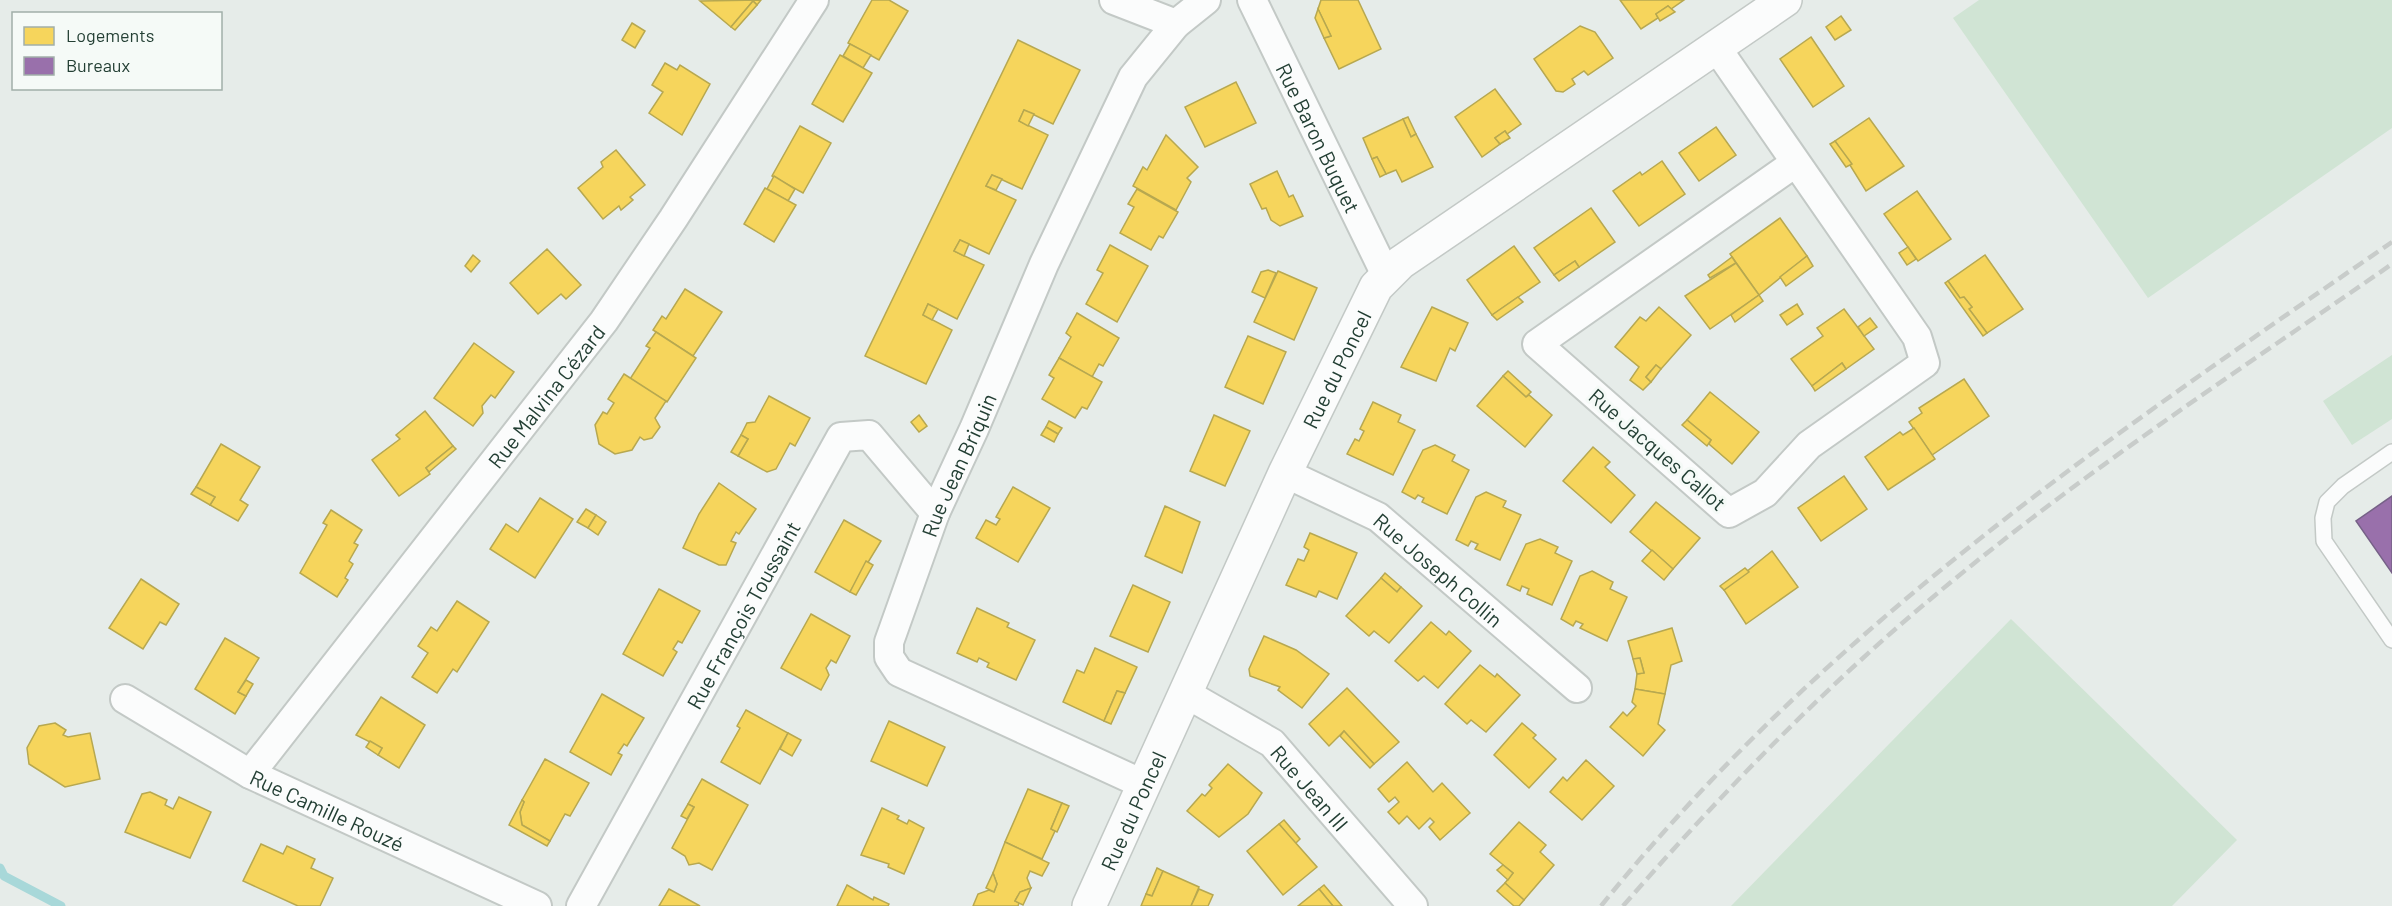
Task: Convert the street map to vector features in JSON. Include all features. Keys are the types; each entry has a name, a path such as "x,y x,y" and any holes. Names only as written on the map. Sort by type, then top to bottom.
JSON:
{"street":[{"name":"Rue Malvina Cézard","path":"250,774 604,321 674,219 814,0"},
{"path":"1114,0 1176,24 1206,0"},
{"name":"Rue Baron Buquet","path":"1252,0 1386,274"},
{"name":"Rue du Poncel","path":"1089,906 1285,473 1364,308 1386,274 1785,0"},
{"name":"Rue Jean Briquin","path":"1145,785 899,672 889,657 889,642 935,513 974,429 1044,264 1133,77 1176,24"},
{"name":"Rue Jacques Callot","path":"1716,47 1917,337 1925,363 1809,445 1765,493 1730,513 1538,344 1795,163"},
{"name":"Rue François Toussaint","path":"581,906 841,436 869,435 935,513"},
{"name":"Rue Joseph Collin","path":"1285,473 1378,517 1577,688"},
{"name":"Rue Jean III","path":"1185,693 1272,743 1413,906"},
{"name":"Rue Camille Rouzé","path":"125,699 250,774 537,906"}],"lane":[{"path":"2392,452 2343,486 2328,502 2323,518 2324,541 2392,640"}],"green space":[{"path":"1979,0 2392,0 2392,128 2148,298 1953,18"},
{"path":"2392,355 2392,419 2352,445 2323,401"},
{"path":"2011,619 2237,840 2172,906 1731,906"}],"building: Logements":[{"path":"761,0 757,5 753,1 731,27 700,1"},
{"path":"872,0 889,0 908,11 879,60 848,43"},
{"path":"1321,0 1358,0 1381,49 1339,69 1324,38 1331,36 1318,9"},
{"path":"1620,0 1684,0 1671,9 1668,6 1656,14 1658,18 1641,29"},
{"path":"753,1 757,5 735,30 731,27"},
{"path":"1668,6 1675,12 1660,21 1656,14"},
{"path":"1318,9 1331,36 1324,38 1315,18"},
{"path":"1841,16 1851,30 1835,40 1826,27"},
{"path":"632,23 645,31 635,48 622,40"},
{"path":"1580,26 1595,32 1613,58 1588,75 1584,71 1572,79 1575,84 1563,92 1556,91 1534,59"},
{"path":"1811,37 1844,86 1813,107 1780,59"},
{"path":"1018,40 1080,70 1053,124 1024,110 1019,121 1048,135 1022,189 992,175 986,186 1016,200 989,254 960,240 954,251 984,265 957,319 928,304 923,315 952,330 926,384 865,356"},
{"path":"850,44 871,55 863,68 843,56"},
{"path":"840,55 872,73 843,122 812,104"},
{"path":"665,63 677,70 680,65 710,84 682,135 649,113 663,92 652,85"},
{"path":"1236,82 1256,123 1205,147 1185,107"},
{"path":"1495,89 1521,124 1507,134 1505,131 1495,138 1500,144 1482,157 1455,117"},
{"path":"1024,110 1034,114 1028,126 1019,121"},
{"path":"1408,117 1416,134 1411,137 1403,119"},
{"path":"1869,118 1904,166 1866,191 1835,141"},
{"path":"1403,119 1411,137 1416,134 1433,167 1402,182 1396,170 1386,174 1377,157 1372,159 1363,138"},
{"path":"800,126 831,143 803,193 772,176"},
{"path":"1716,127 1736,155 1699,181 1679,153"},
{"path":"1505,131 1510,138 1500,144 1495,138"},
{"path":"1166,135 1198,167 1187,178 1191,182 1176,210 1133,186 1143,167 1147,170"},
{"path":"1835,141 1852,164 1846,167 1830,144"},
{"path":"616,150 645,185 630,197 633,200 621,210 619,206 603,219 578,188 603,167 601,162"},
{"path":"1377,157 1386,174 1380,177 1372,159"},
{"path":"1662,161 1685,194 1639,226 1613,191 1640,172 1642,175"},
{"path":"1277,171 1289,197 1293,195 1303,216 1280,226 1271,220 1266,208 1262,209 1250,184"},
{"path":"992,175 1002,179 996,190 986,186"},
{"path":"774,176 795,189 788,201 767,189"},
{"path":"765,188 796,205 774,242 744,224"},
{"path":"1137,189 1178,212 1163,238 1159,236 1151,250 1120,233 1134,207 1128,204"},
{"path":"1917,191 1951,239 1918,261 1884,214"},
{"path":"1591,208 1615,242 1579,267 1575,261 1554,275 1534,248"},
{"path":"1780,218 1807,256 1759,295 1730,254"},
{"path":"960,240 969,244 964,256 954,251"},
{"path":"1110,245 1148,266 1117,322 1086,304 1103,273 1097,270"},
{"path":"1514,246 1540,282 1492,315 1467,280"},
{"path":"1908,247 1916,259 1907,265 1899,253"},
{"path":"547,249 581,285 566,299 561,294 538,314 510,283"},
{"path":"473,255 480,261 471,272 465,266"},
{"path":"1985,255 2023,309 1987,333 1969,309 1972,307 1964,297 1960,298 1948,281"},
{"path":"1807,256 1813,266 1786,286 1780,277"},
{"path":"1732,257 1736,263 1710,278 1708,275"},
{"path":"1575,261 1579,267 1559,281 1554,275"},
{"path":"1736,263 1759,295 1710,329 1685,296"},
{"path":"1268,270 1276,273 1265,298 1252,292 1261,272"},
{"path":"1278,271 1317,288 1294,340 1254,322"},
{"path":"1948,281 1960,298 1964,297 1972,307 1969,309 1987,333 1983,336 1945,283"},
{"path":"685,289 722,312 693,356 653,330 662,316 666,319"},
{"path":"1759,295 1763,301 1735,322 1731,315"},
{"path":"1518,297 1523,302 1497,320 1492,315"},
{"path":"928,304 938,309 932,320 923,315"},
{"path":"1797,304 1803,314 1787,325 1780,315"},
{"path":"1432,307 1468,323 1455,351 1450,348 1436,381 1401,367"},
{"path":"1659,307 1691,335 1661,369 1656,365 1646,377 1651,382 1643,390 1630,380 1639,367 1615,347 1640,317 1646,321"},
{"path":"1844,309 1874,349 1846,369 1842,363 1812,386 1791,359 1823,336 1817,328"},
{"path":"1077,313 1119,338 1103,366 1099,364 1092,377 1059,358 1071,337 1066,333"},
{"path":"1870,318 1877,327 1864,336 1858,327"},
{"path":"656,332 696,358 667,402 630,379 650,348 646,346"},
{"path":"1248,336 1286,352 1263,404 1225,387"},
{"path":"474,343 514,372 495,398 491,395 482,406 483,413 473,426 434,398"},
{"path":"1059,358 1102,382 1087,409 1082,407 1075,418 1042,399 1054,378 1049,375"},
{"path":"1842,363 1846,369 1815,391 1812,386"},
{"path":"1656,365 1661,369 1651,382 1646,377"},
{"path":"1508,371 1531,392 1526,397 1503,376"},
{"path":"624,374 666,401 655,418 660,427 652,438 644,440 640,437 632,450 615,454 599,444 595,425 603,412 607,414 614,403 608,399"},
{"path":"1503,376 1526,397 1529,395 1552,415 1525,447 1477,406"},
{"path":"1964,379 1989,416 1932,455 1909,422 1922,413 1919,408"},
{"path":"1710,392 1759,432 1732,464 1709,444 1711,440 1687,420"},
{"path":"769,396 810,418 795,446 790,443 776,469 767,472 738,456 748,439 741,435 747,423 755,422"},
{"path":"1373,402 1401,415 1398,422 1415,430 1393,475 1347,454 1355,439 1359,441 1364,431 1360,429"},
{"path":"425,411 453,446 426,468 430,474 399,496 372,460 400,439 396,435"},
{"path":"919,415 927,426 919,432 911,422"},
{"path":"1214,415 1250,431 1225,486 1190,471"},
{"path":"1687,420 1711,440 1707,446 1682,425"},
{"path":"1049,421 1062,428 1058,434 1046,427"},
{"path":"1046,427 1058,434 1054,442 1041,435"},
{"path":"1914,428 1935,459 1888,490 1865,457 1900,432 1903,435"},
{"path":"741,435 748,439 738,456 731,452"},
{"path":"221,444 260,467 240,500 248,505 238,521 210,505 215,497 196,487"},
{"path":"1435,445 1455,455 1452,461 1469,470 1447,514 1422,502 1424,498 1418,495 1415,499 1402,492 1423,450"},
{"path":"453,446 456,449 429,472 426,468"},
{"path":"1593,447 1610,462 1605,467 1635,495 1611,523 1563,481"},
{"path":"1844,476 1867,509 1821,541 1798,508"},
{"path":"719,483 756,509 739,534 736,532 731,541 736,543 726,565 719,565 683,548 699,514"},
{"path":"196,487 215,497 210,505 191,494"},
{"path":"1013,487 1050,508 1018,562 976,538 986,520 996,525 1000,519 996,517"},
{"path":"1486,492 1506,501 1503,507 1521,515 1500,560 1475,549 1478,544 1471,541 1468,546 1456,540 1476,497"},
{"path":"540,498 573,519 535,578 490,549 506,524 518,532"},
{"path":"1656,502 1700,538 1673,569 1630,532"},
{"path":"1165,506 1200,522 1182,573 1145,556"},
{"path":"586,509 596,515 588,528 577,522"},
{"path":"331,510 362,530 354,543 358,545 349,561 353,564 345,578 348,580 337,597 300,573 327,525 323,523"},
{"path":"596,515 606,522 598,535 588,528"},
{"path":"844,520 881,541 850,592 815,572"},
{"path":"1310,533 1357,553 1337,599 1319,591 1316,597 1286,585 1298,559 1304,561 1309,550 1304,547"},
{"path":"1540,539 1558,547 1555,553 1572,561 1552,605 1527,594 1529,589 1522,586 1520,591 1507,585 1526,544"},
{"path":"1652,550 1673,569 1664,580 1642,561"},
{"path":"1772,551 1798,587 1746,624 1724,590"},
{"path":"866,561 873,565 856,595 850,592"},
{"path":"1745,568 1749,572 1724,590 1720,586"},
{"path":"1592,571 1613,582 1610,589 1627,597 1607,641 1580,628 1583,624 1576,621 1573,626 1561,619 1580,576"},
{"path":"1385,573 1401,587 1397,592 1381,578"},
{"path":"1381,578 1397,592 1401,587 1422,606 1389,643 1374,631 1369,636 1346,616"},
{"path":"141,579 179,604 166,625 160,622 143,649 109,628"},
{"path":"1133,585 1170,602 1148,652 1110,636"},
{"path":"659,589 700,611 682,643 678,641 673,649 677,652 663,676 623,654"},
{"path":"457,601 489,622 457,672 453,669 437,693 412,677 428,653 418,646 431,627 437,631"},
{"path":"977,608 1009,623 1007,627 1035,640 1016,680 987,667 989,663 979,658 977,662 957,653"},
{"path":"811,614 850,636 836,663 831,660 826,668 829,675 821,690 781,668"},
{"path":"1431,622 1446,635 1449,631 1471,651 1438,688 1424,676 1418,681 1395,661"},
{"path":"1672,628 1682,661 1671,665 1665,694 1635,689 1637,674 1644,673 1640,658 1633,659 1628,641"},
{"path":"1264,636 1296,650 1329,674 1302,708 1278,690 1280,687 1250,676 1249,669"},
{"path":"225,638 259,658 238,692 246,696 235,714 195,689"},
{"path":"1095,648 1137,667 1125,693 1117,691 1104,721 1063,702 1077,670 1084,673"},
{"path":"1640,658 1644,673 1637,674 1633,659"},
{"path":"1480,665 1495,677 1497,674 1520,695 1486,732 1471,720 1467,724 1445,704"},
{"path":"246,680 253,684 246,696 238,692"},
{"path":"1347,688 1399,742 1374,764 1344,731 1329,746 1309,724"},
{"path":"1635,689 1665,694 1658,724 1665,730 1643,756 1610,727 1623,712 1627,716 1636,706 1632,702"},
{"path":"1117,691 1125,693 1111,724 1104,721"},
{"path":"602,694 644,718 627,746 624,744 618,753 622,755 611,775 570,752"},
{"path":"381,697 425,725 399,768 378,755 382,748 356,735"},
{"path":"746,710 788,733 760,784 721,762 740,728 737,726"},
{"path":"889,721 945,747 927,786 871,761"},
{"path":"55,723 66,730 63,735 68,737 90,733 100,779 65,787 29,764 27,748 39,726"},
{"path":"1522,723 1536,735 1533,738 1556,759 1529,788 1494,755"},
{"path":"1344,731 1374,764 1370,768 1340,736"},
{"path":"788,733 801,740 792,756 780,749"},
{"path":"370,741 382,748 378,755 366,747"},
{"path":"545,759 589,783 570,816 565,814 550,841 522,825 520,812 524,802 522,800"},
{"path":"1586,760 1614,786 1582,820 1550,792 1563,777 1567,781"},
{"path":"1407,762 1433,792 1442,783 1470,813 1440,840 1429,827 1434,822 1430,818 1419,829 1407,816 1399,824 1388,812 1399,802 1395,797 1389,802 1378,789"},
{"path":"1228,764 1262,793 1248,814 1219,837 1187,811 1202,794 1205,796 1212,788 1209,785"},
{"path":"702,779 748,805 712,870 699,863 689,865 685,856 672,848 694,807 688,804"},
{"path":"1028,789 1062,803 1051,829 1055,831 1042,859 1005,842"},
{"path":"150,792 167,800 165,805 173,809 179,797 211,812 190,858 125,832 142,794"},
{"path":"522,800 524,802 520,812 522,825 550,841 547,846 509,825"},
{"path":"1062,803 1069,806 1057,832 1051,829"},
{"path":"688,804 694,807 687,819 681,816"},
{"path":"882,808 899,816 897,819 907,824 909,820 924,828 904,874 888,867 889,864 861,855"},
{"path":"1284,820 1300,839 1295,844 1279,824"},
{"path":"1519,822 1546,845 1540,852 1554,865 1524,900 1505,883 1513,873 1490,854"},
{"path":"1279,824 1317,867 1283,895 1247,851"},
{"path":"1005,842 1049,863 1042,876 1030,871 1027,878 1031,888 1020,892 1015,901 1019,903 1018,906 973,906 978,894 989,890 994,892 997,884 993,873"},
{"path":"261,844 283,854 287,846 315,859 311,868 333,878 320,906 298,906 243,881"},
{"path":"1503,865 1513,873 1508,880 1497,870"},
{"path":"1157,868 1163,871 1152,896 1146,894"},
{"path":"1163,871 1199,887 1191,906 1141,906 1146,894 1152,896"},
{"path":"993,873 997,884 994,892 986,888"},
{"path":"1505,883 1524,900 1519,906 1514,906 1497,891"},
{"path":"847,885 873,900 874,897 889,904 888,906 837,906"},
{"path":"1324,885 1342,906 1333,906 1319,889"},
{"path":"1031,888 1023,905 1015,901 1020,892"},
{"path":"669,889 700,906 659,906"},
{"path":"1199,889 1213,895 1208,906 1191,906"},
{"path":"1319,889 1333,906 1298,906"}],"building: Bureaux":[{"path":"2392,496 2392,573 2356,521"}],"waterway":[{"path":"0,868 4,876 61,906"}],"railway":[{"path":"1601,906 1687,807 1777,714 1873,627 1972,545 2074,467 2178,391 2392,242"},
{"path":"1623,906 1760,757 1869,652 1907,619 2024,524 2084,479 2392,264"}]}
